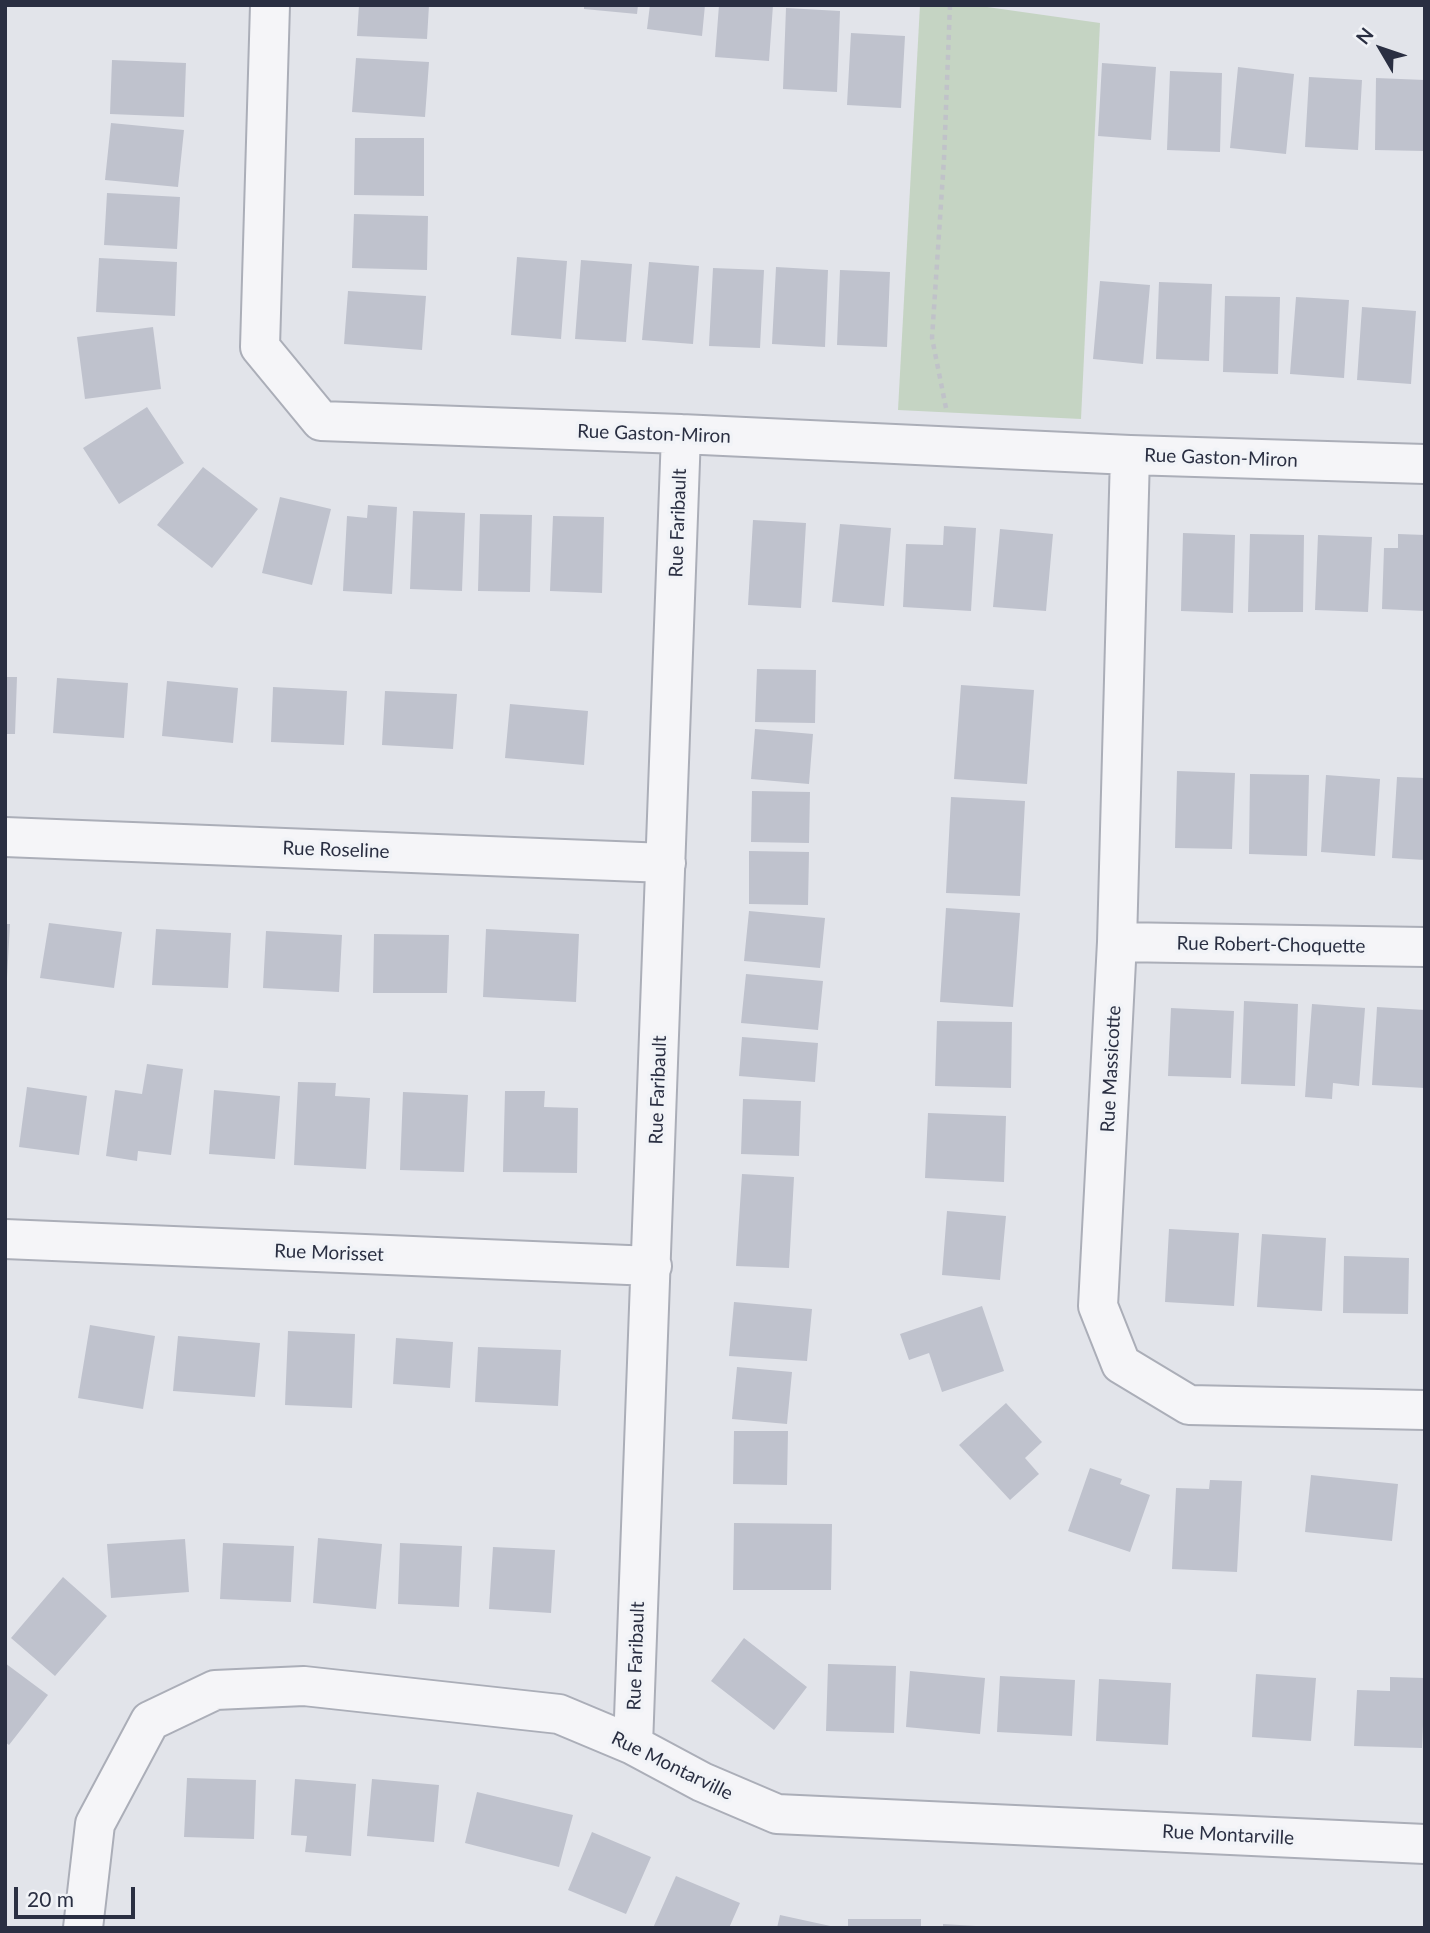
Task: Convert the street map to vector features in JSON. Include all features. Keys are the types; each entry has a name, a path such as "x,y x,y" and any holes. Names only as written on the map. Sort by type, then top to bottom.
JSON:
{"street":[{"name":"Rue Gaston-Miron","path":"270,5 260,346 321,421 681,434 1130,455 1425,464"},
{"name":"Rue Faribault","path":"633,1745 681,434"},
{"name":"Rue Massicotte","path":"1130,455 1117,942 1098,1307 1121,1364 1189,1405 1425,1410"},
{"name":"Rue Roseline","path":"5,838 666,863"},
{"name":"Rue Robert-Choquette","path":"1117,942 1425,947"},
{"name":"Rue Morisset","path":"5,1239 652,1266"},
{"name":"Rue Montarville","path":"83,1928 95,1824 150,1721 215,1690 304,1686 559,1714 633,1745 702,1782 777,1814 1425,1844"}],"path":[{"path":"950,5 944,159 932,338 953,447"}],"green space":[{"path":"920,5 973,5 1100,23 1081,419 898,410"}],"building":[{"path":"359,5 429,5 427,39 357,36"},
{"path":"584,5 638,5 637,14 584,9"},
{"path":"650,5 705,5 702,36 647,29"},
{"path":"719,5 773,5 769,61 715,57"},
{"path":"786,8 840,11 837,92 783,89"},
{"path":"851,33 905,36 901,108 847,105"},
{"path":"356,58 429,62 425,117 352,112"},
{"path":"112,60 186,63 184,117 110,114"},
{"path":"1102,63 1156,67 1151,140 1098,136"},
{"path":"1238,67 1294,74 1286,154 1230,148"},
{"path":"1170,71 1222,73 1220,152 1167,150"},
{"path":"1309,77 1362,80 1358,150 1305,147"},
{"path":"1376,78 1425,80 1425,151 1375,150"},
{"path":"111,123 184,130 178,187 105,180"},
{"path":"355,138 424,138 424,196 354,195"},
{"path":"107,193 180,197 177,249 104,245"},
{"path":"354,214 428,216 427,270 352,268"},
{"path":"517,257 567,261 561,339 511,335"},
{"path":"99,258 177,262 175,316 96,312"},
{"path":"581,260 632,264 626,342 575,339"},
{"path":"649,262 699,266 693,344 642,340"},
{"path":"776,267 828,270 825,347 772,344"},
{"path":"713,268 764,270 760,348 709,346"},
{"path":"840,270 890,272 887,347 837,345"},
{"path":"1100,281 1150,285 1143,364 1093,359"},
{"path":"1159,282 1212,284 1209,361 1156,359"},
{"path":"348,291 426,296 422,350 344,344"},
{"path":"1225,296 1280,297 1278,374 1223,372"},
{"path":"1296,297 1349,300 1344,378 1290,374"},
{"path":"1362,307 1416,311 1411,384 1357,380"},
{"path":"153,327 161,389 85,399 77,337"},
{"path":"147,407 184,463 119,504 83,448"},
{"path":"203,467 258,509 212,568 157,525"},
{"path":"280,497 331,509 312,585 262,573"},
{"path":"368,505 397,507 392,594 343,591 347,516 367,518"},
{"path":"413,511 465,513 462,591 410,589"},
{"path":"480,514 532,515 530,592 478,591"},
{"path":"553,516 604,517 602,593 550,591"},
{"path":"753,520 806,523 801,608 748,605"},
{"path":"840,524 891,528 884,606 832,602"},
{"path":"944,526 976,528 971,611 903,607 906,544 943,545"},
{"path":"1000,529 1053,534 1046,611 993,607"},
{"path":"1183,533 1235,535 1233,613 1181,611"},
{"path":"1250,534 1304,535 1303,612 1248,612"},
{"path":"1398,534 1425,535 1425,611 1382,609 1384,548 1398,548"},
{"path":"1318,535 1372,537 1368,612 1315,610"},
{"path":"757,669 816,670 815,723 755,722"},
{"path":"5,677 17,677 15,734 5,734"},
{"path":"57,678 128,683 124,738 53,733"},
{"path":"167,681 238,688 233,743 162,736"},
{"path":"961,685 1034,690 1027,784 954,779"},
{"path":"273,687 347,691 344,745 271,742"},
{"path":"385,691 457,694 453,749 382,745"},
{"path":"510,704 588,711 584,765 505,758"},
{"path":"755,729 813,734 809,784 751,779"},
{"path":"1177,771 1235,773 1232,849 1175,848"},
{"path":"1250,774 1309,775 1307,856 1249,854"},
{"path":"1326,775 1380,779 1375,856 1321,852"},
{"path":"1397,777 1425,778 1425,860 1392,858"},
{"path":"752,791 810,792 809,843 751,842"},
{"path":"951,797 1025,801 1020,896 946,893"},
{"path":"749,851 809,852 808,905 749,904"},
{"path":"946,908 1020,913 1013,1007 940,1002"},
{"path":"749,911 825,918 820,968 744,961"},
{"path":"49,923 122,932 114,988 40,978"},
{"path":"5,924 10,924 7,978 5,978"},
{"path":"156,929 231,933 228,988 152,985"},
{"path":"486,929 579,934 576,1002 483,997"},
{"path":"266,931 342,935 339,992 263,988"},
{"path":"374,934 449,935 447,993 373,993"},
{"path":"746,974 823,981 818,1030 741,1023"},
{"path":"1244,1001 1298,1004 1295,1086 1241,1084"},
{"path":"1312,1004 1365,1008 1359,1086 1333,1083 1332,1099 1305,1097"},
{"path":"1377,1007 1425,1010 1425,1088 1372,1085"},
{"path":"1171,1008 1234,1011 1231,1078 1168,1076"},
{"path":"937,1021 1012,1022 1011,1088 935,1086"},
{"path":"742,1037 818,1043 815,1082 739,1076"},
{"path":"147,1064 183,1069 171,1155 138,1151 137,1161 106,1156 115,1090 142,1094"},
{"path":"298,1082 336,1083 335,1096 370,1098 366,1169 294,1165"},
{"path":"27,1087 87,1096 79,1155 19,1147"},
{"path":"214,1090 280,1096 275,1159 209,1154"},
{"path":"505,1091 545,1091 544,1107 578,1108 577,1173 503,1172"},
{"path":"403,1092 468,1095 464,1172 400,1170"},
{"path":"743,1099 801,1101 799,1156 741,1154"},
{"path":"928,1113 1006,1116 1004,1182 925,1178"},
{"path":"742,1174 794,1177 789,1268 736,1266"},
{"path":"947,1211 1006,1216 1000,1280 942,1275"},
{"path":"1169,1229 1239,1233 1234,1306 1165,1302"},
{"path":"1262,1234 1326,1238 1322,1311 1257,1307"},
{"path":"1344,1256 1409,1258 1408,1314 1343,1313"},
{"path":"734,1302 812,1309 807,1361 729,1356"},
{"path":"982,1306 1004,1371 942,1392 929,1353 909,1360 900,1334"},
{"path":"90,1325 155,1336 143,1409 78,1398"},
{"path":"288,1331 355,1334 352,1408 285,1405"},
{"path":"178,1336 260,1343 255,1397 173,1391"},
{"path":"396,1338 453,1342 450,1388 393,1384"},
{"path":"478,1347 561,1350 558,1406 475,1402"},
{"path":"737,1367 792,1372 787,1424 732,1419"},
{"path":"1006,1403 1042,1442 1025,1458 1039,1474 1010,1500 959,1445"},
{"path":"734,1431 788,1431 787,1485 733,1484"},
{"path":"1090,1468 1122,1479 1120,1484 1150,1495 1130,1552 1068,1531"},
{"path":"1311,1475 1398,1484 1392,1541 1305,1532"},
{"path":"1210,1480 1242,1481 1237,1572 1172,1569 1176,1488 1209,1489"},
{"path":"734,1523 832,1524 831,1590 733,1590"},
{"path":"318,1538 382,1544 376,1609 313,1603"},
{"path":"185,1539 189,1592 111,1598 107,1544"},
{"path":"223,1543 294,1546 291,1602 220,1599"},
{"path":"400,1543 462,1546 459,1607 398,1604"},
{"path":"493,1547 555,1550 551,1613 489,1609"},
{"path":"63,1577 107,1616 55,1676 11,1638"},
{"path":"744,1638 807,1687 774,1730 711,1681"},
{"path":"5,1663 48,1695 9,1745 5,1742"},
{"path":"828,1664 896,1666 894,1733 826,1731"},
{"path":"910,1671 985,1678 980,1734 906,1727"},
{"path":"1256,1674 1316,1678 1311,1741 1252,1737"},
{"path":"1000,1676 1075,1680 1072,1736 997,1732"},
{"path":"1390,1677 1425,1678 1422,1748 1354,1746 1357,1690 1390,1691"},
{"path":"1099,1679 1171,1683 1168,1745 1096,1741"},
{"path":"187,1778 256,1780 254,1839 184,1837"},
{"path":"295,1779 356,1784 351,1856 305,1852 307,1836 291,1835"},
{"path":"372,1779 439,1785 434,1842 367,1836"},
{"path":"477,1792 573,1815 559,1867 465,1843"},
{"path":"592,1832 651,1857 626,1914 568,1890"},
{"path":"676,1876 740,1903 729,1928 653,1928"},
{"path":"780,1915 835,1927 835,1928 777,1928"},
{"path":"848,1919 921,1919 921,1928 848,1928"},
{"path":"943,1924 976,1926 976,1928 943,1928"}]}
